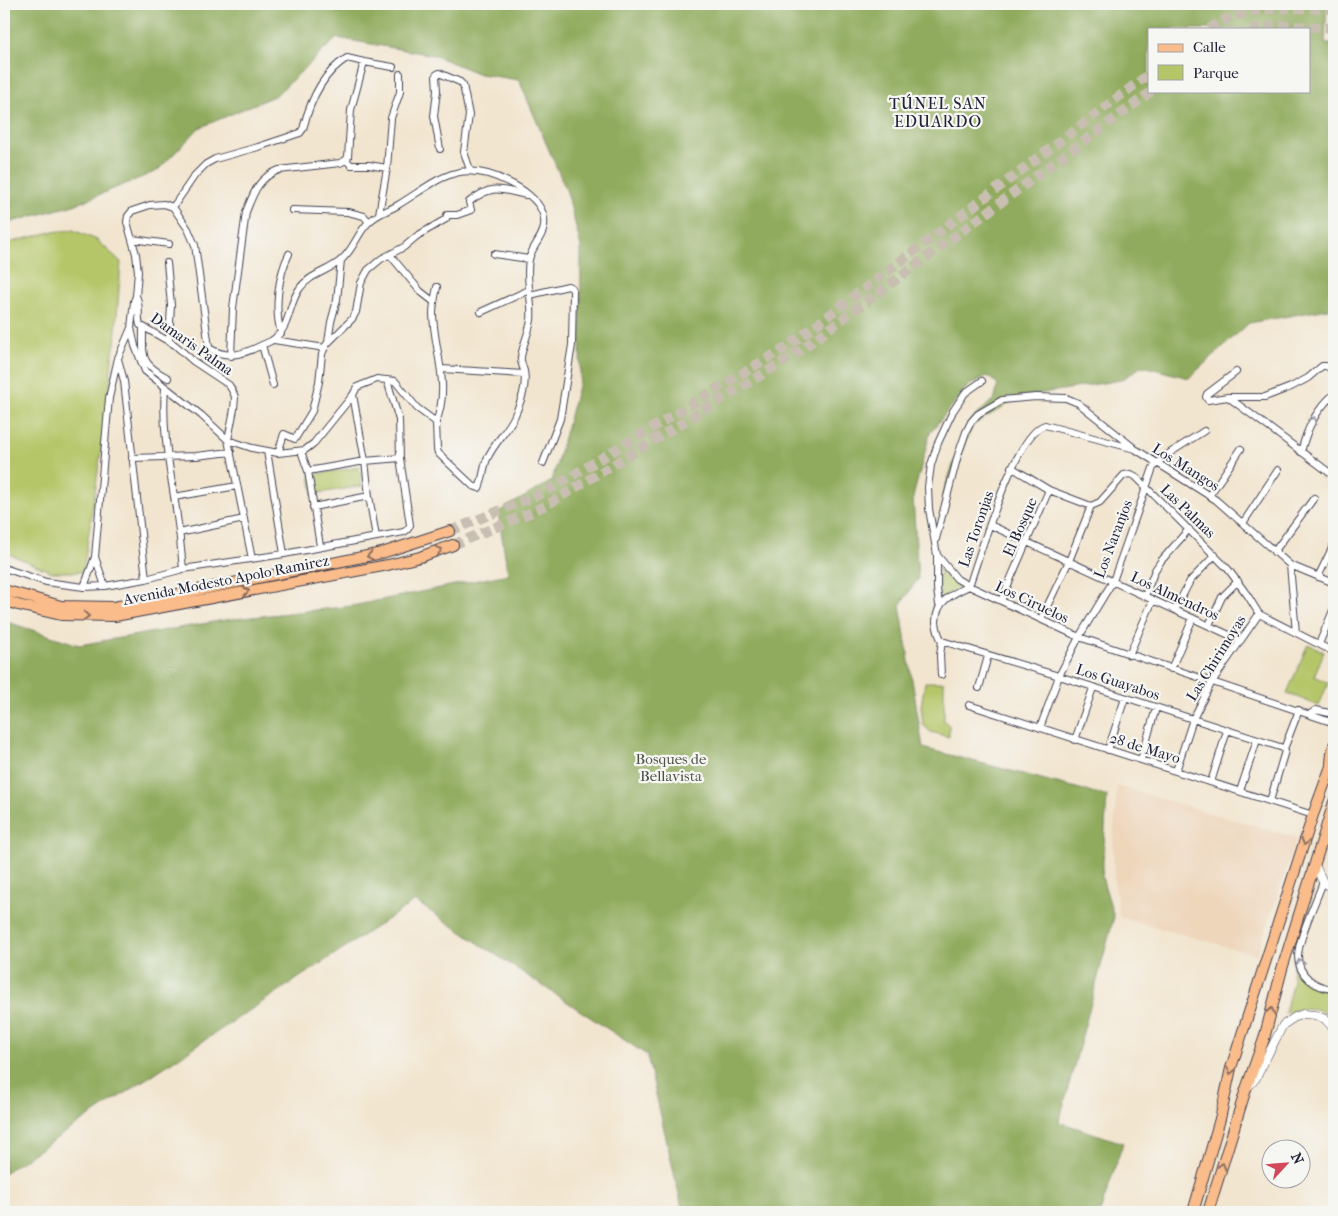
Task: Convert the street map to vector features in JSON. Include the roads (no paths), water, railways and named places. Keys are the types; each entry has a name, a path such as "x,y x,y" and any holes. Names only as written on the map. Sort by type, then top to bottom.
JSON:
{"main road":[{"name":"Avenida Modesto Apolo Ramirez","path":"4,590 61,606 114,607 373,555 415,544 450,531"},
{"path":"415,544 420,557"},
{"name":"Avenida Modesto Apolo Ramirez","path":"4,600 61,615 115,616 388,565 420,557 453,545"},
{"path":"1193,1212 1220,1119 1231,1068 1313,815 1333,760 1332,752 1334,745"},
{"path":"1208,1212 1246,1089 1264,1039 1282,969 1334,803"}],"street":[{"path":"173,207 195,175 206,164 215,159 263,146 300,133 316,91 338,63 347,58 393,67"},
{"path":"232,356 233,308 246,212 259,183 265,177 279,170 340,163 348,158 351,110 364,62"},
{"path":"379,214 387,168 391,118 400,92 400,74"},
{"path":"440,149 434,116 437,91 436,75 439,74 462,83 466,95 469,121 464,152 470,170"},
{"path":"346,160 350,164 387,168"},
{"path":"84,587 95,557 109,398 118,358 131,328 136,296 138,272 136,254 127,222 128,216 132,211 150,204 164,204 173,207 188,229 195,245 209,348 232,356 251,352 274,340 288,322 299,288 342,260 352,249 363,228 379,214 399,204 433,182 470,170 492,174 518,187 541,208 544,221 543,232 529,259 530,323 521,359 524,388 519,405 510,424 487,459 479,488 472,486 438,454 436,422 440,412 442,369 433,315 436,287"},
{"path":"326,345 352,319 356,312 361,283 368,270 381,258 404,247 417,236 446,220 447,215 457,215 471,210 469,202 487,190 500,189 527,195"},
{"path":"292,210 348,212 364,216 369,222"},
{"path":"132,239 169,244"},
{"path":"281,333 277,321 278,299 282,275 289,254"},
{"path":"494,254 529,259"},
{"path":"390,255 420,291 434,302"},
{"path":"278,453 284,434 295,439 312,411 337,300 342,260"},
{"path":"167,263 171,305 169,341"},
{"path":"481,312 530,292 568,286 572,288 572,345 560,420 543,464"},
{"name":"Damaris Palma","path":"136,296 138,299 138,319 143,328 169,341 193,361 229,385 235,396 228,440 252,559"},
{"path":"131,328 135,346 145,371 201,415 228,440 243,446 278,453 301,451 314,443 358,387 377,379 397,383 410,401 421,412 436,422"},
{"path":"143,328 143,348 147,364 151,369 168,378"},
{"path":"274,340 326,345"},
{"path":"262,345 274,385"},
{"path":"118,358 124,381 146,579"},
{"path":"1236,372 1207,394 1208,400 1228,397 1269,396 1291,388 1308,378 1322,366 1334,370"},
{"path":"442,369 524,374"},
{"path":"4,568 37,580 84,587 106,586 146,579 183,569 284,554 404,532 410,525 400,458 399,420 387,380"},
{"path":"941,675 940,655 942,641 936,626 936,615 939,605 937,555 928,493 938,443 953,411 965,393 982,381"},
{"path":"165,388 163,408 183,569"},
{"path":"1301,452 1309,425 1320,408 1334,394"},
{"path":"353,395 376,537"},
{"path":"935,542 958,454 966,432 978,414 1002,400 1036,397 1066,398 1078,403 1136,450"},
{"path":"1228,397 1334,476"},
{"name":"Las Toronjas","path":"939,605 952,594 969,586 1011,467 1036,429 1045,425 1049,426"},
{"name":"Los Mangos","path":"1049,426 1136,450 1209,496 1290,566 1334,583"},
{"name":"Los Naranjos","path":"1040,728 1059,676 1113,581 1153,468 1173,451 1204,431"},
{"path":"1209,496 1241,449"},
{"path":"266,451 284,554"},
{"path":"301,451 308,471 320,546"},
{"path":"132,458 231,452"},
{"path":"308,471 365,461 400,458"},
{"path":"1011,467 1064,497 1091,506 1069,560 1041,619"},
{"path":"1242,523 1278,470"},
{"name":"Las Palmas","path":"1091,506 1100,502 1124,475 1131,474 1135,476 1216,555 1238,581 1259,614"},
{"path":"174,497 237,486"},
{"name":"El Bosque","path":"1001,601 1050,490"},
{"path":"313,507 369,496"},
{"path":"1274,552 1314,498"},
{"path":"180,533 244,519"},
{"name":"Los Almendros","path":"990,525 1240,640"},
{"path":"1145,596 1155,570 1189,529"},
{"path":"1318,577 1334,544"},
{"name":"Los Ciruelos","path":"937,555 957,579 1079,638 1334,723"},
{"path":"1175,610 1190,581 1216,555"},
{"path":"95,557 106,586"},
{"path":"1290,566 1296,633"},
{"path":"1209,625 1222,596 1238,581"},
{"path":"1129,655 1153,600"},
{"path":"1320,644 1334,608"},
{"path":"1259,614 1334,652"},
{"name":"Las Chirimoyas","path":"1176,772 1193,719 1212,682 1259,614"},
{"path":"1171,669 1193,618"},
{"name":"Los Guayabos","path":"942,641 1059,676 1284,749"},
{"path":"979,688 988,656"},
{"path":"1076,740 1093,688"},
{"path":"1108,750 1125,698"},
{"name":"28 de Mayo","path":"969,705 1313,815"},
{"path":"1142,760 1156,708"},
{"path":"1270,801 1284,749 1299,710"},
{"name":"Los Ciruelos","path":"1310,714 1316,710 1329,713 1334,712"},
{"path":"1211,782 1227,731"},
{"path":"1240,791 1257,740"},
{"path":"1315,865 1323,882 1334,889"},
{"path":"1323,882 1300,946 1298,963 1307,979 1318,985 1334,989"},
{"path":"1246,1089 1256,1078 1283,1025 1303,1014 1315,1015 1325,1019 1334,1030"}],"tunnel":[{"path":"1211,28 1222,21 1253,11 1286,8 1334,9"},
{"path":"1257,28 1278,25 1334,28"},
{"path":"450,531 547,491 788,346 1148,75"},
{"path":"453,545 550,503 791,357 1151,92"}],"district":[{"name":"TÚNEL SAN EDUARDO","path":"938,112"}],"park label":[{"name":"Bosques de Bellavista","path":"671,768"}]}
